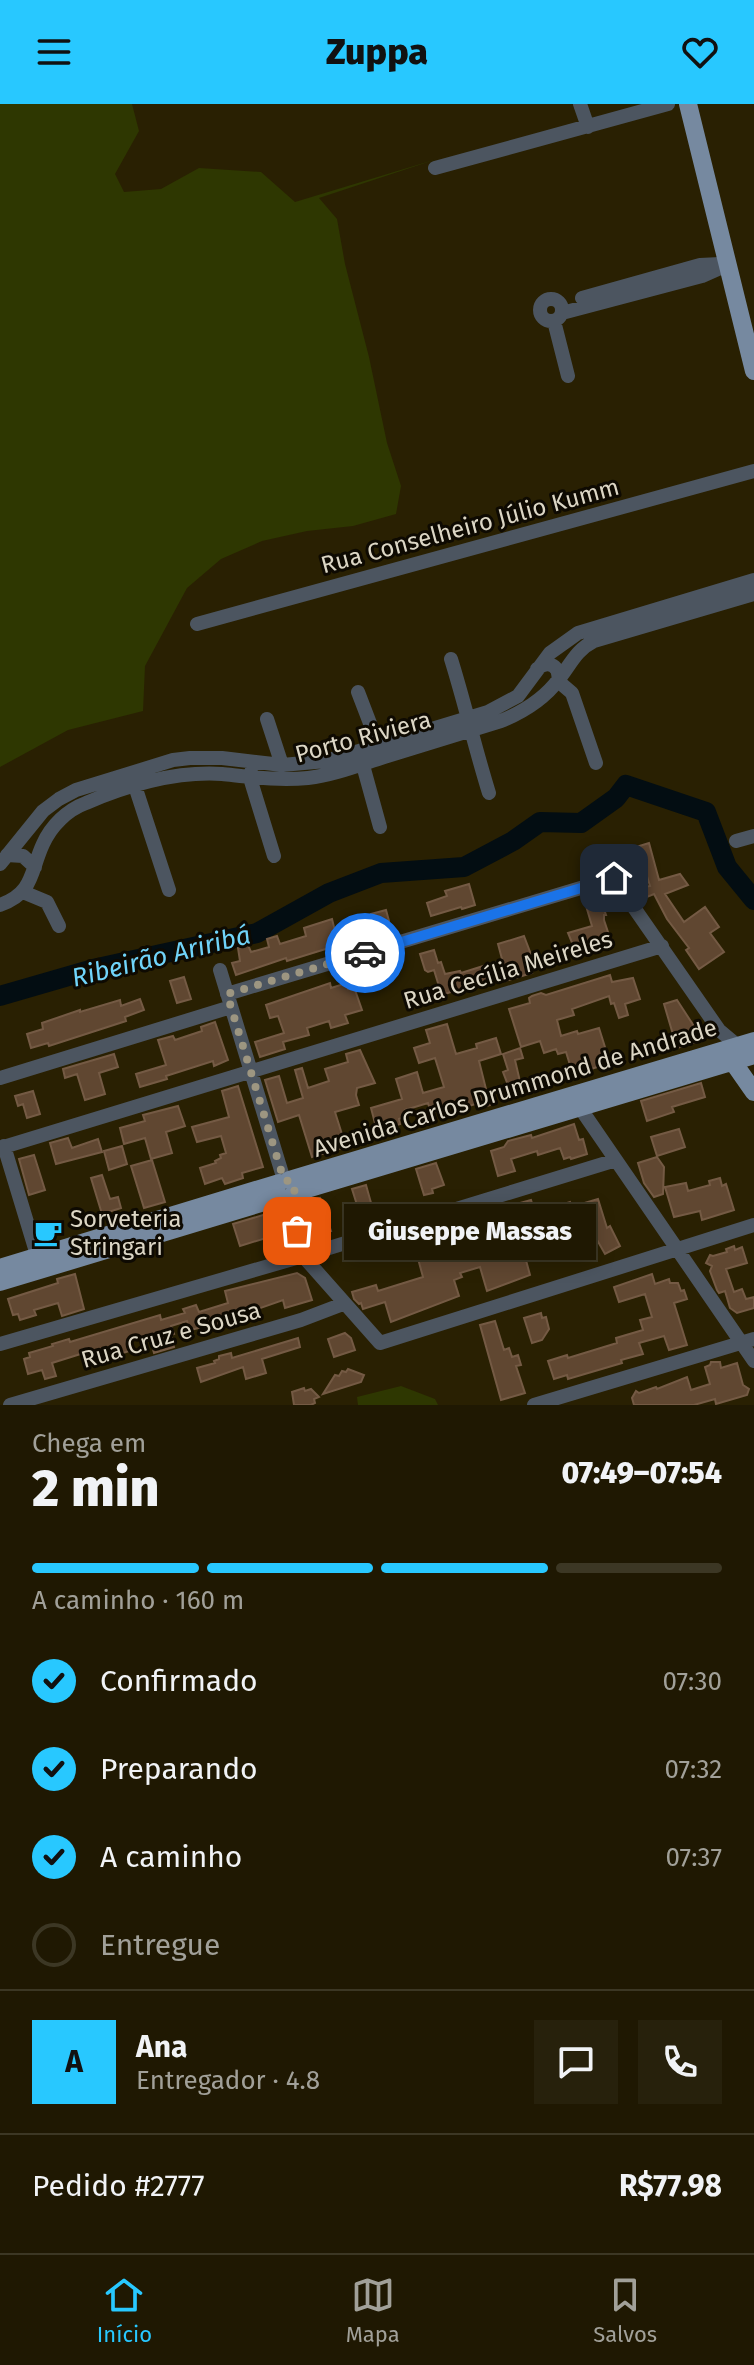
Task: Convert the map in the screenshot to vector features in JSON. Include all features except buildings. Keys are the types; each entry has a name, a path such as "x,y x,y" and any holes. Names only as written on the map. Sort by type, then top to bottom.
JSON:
{"main road":[{"path":"688,104 754,371"},
{"path":"743,1054 754,1092"},
{"name":"Avenida Carlos Drummond de Andrade","path":"0,1282 40,1263 576,1101 743,1054"},
{"name":"Avenida Carlos Drummond de Andrade","path":"0,1268 40,1263"}],"street":[{"path":"580,104 588,127"},
{"path":"435,168 668,104"},
{"path":"568,376 559,313 596,299 660,282 700,265 729,264"},
{"name":"Rua Conselheiro Júlio Kumm","path":"197,624 754,471"},
{"name":"Porto Riviera","path":"23,892 47,835 68,813 87,802 179,776 221,774 250,778 304,778 470,724 519,713 558,681 576,654 587,644 639,621 754,580"},
{"name":"Porto Riviera","path":"470,724 518,696 550,653 569,638 589,629 639,621 754,594"},
{"path":"451,659 489,793"},
{"path":"538,668 537,677 541,682 547,685 558,681 572,693 596,763"},
{"path":"358,692 381,752"},
{"path":"267,719 282,765"},
{"name":"Porto Riviera","path":"4,859 43,811 59,799 76,790 173,760 207,757 282,765 361,758"},
{"path":"361,758 380,827"},
{"path":"252,762 250,778 274,856"},
{"path":"135,786 169,890"},
{"path":"736,841 754,836"},
{"path":"596,853 719,1030 743,1054"},
{"path":"4,859 23,856 35,867"},
{"path":"0,1078 229,1000 614,878"},
{"path":"0,905 23,892 47,902 59,926"},
{"name":"Rua Cecília Meireles","path":"2,1147 662,946"},
{"path":"220,970 286,1188 303,1256 380,1343 754,1225"},
{"path":"576,1101 677,1248 748,1340 754,1361"},
{"path":"2,1147 40,1263"},
{"path":"0,1344 303,1256 616,1160"},
{"name":"Rua Cruz e Sousa","path":"10,1405 301,1320 343,1304"},
{"path":"534,1405 748,1340"}],"green space":[{"path":"0,104 132,104 139,131 115,174 124,192 161,189 199,168 261,172 295,202 437,159 319,198 337,219 387,443 401,486 396,514 353,526 307,531 262,541 221,559 187,588 145,666 143,711 68,730 0,767"},
{"path":"401,1386 435,1399 438,1405 358,1405 357,1397"}],"waterway":[{"name":"Ribeirão Ariribá","path":"0,996 93,969 257,933 329,893 381,873 464,867 513,841 540,822 581,823 616,798 626,785 706,812 727,867 754,900"}],"way so far":[{"path":"297,1231 289,1198 295,1187 289,1180 284,1180 227,994 365,953"}],"place":[{"name":"Giuseppe Massas","path":"297,1231"},
{"name":"Sorveteria Stringari","path":"48,1233"}],"route":[{"path":"365,953 614,878"}]}
